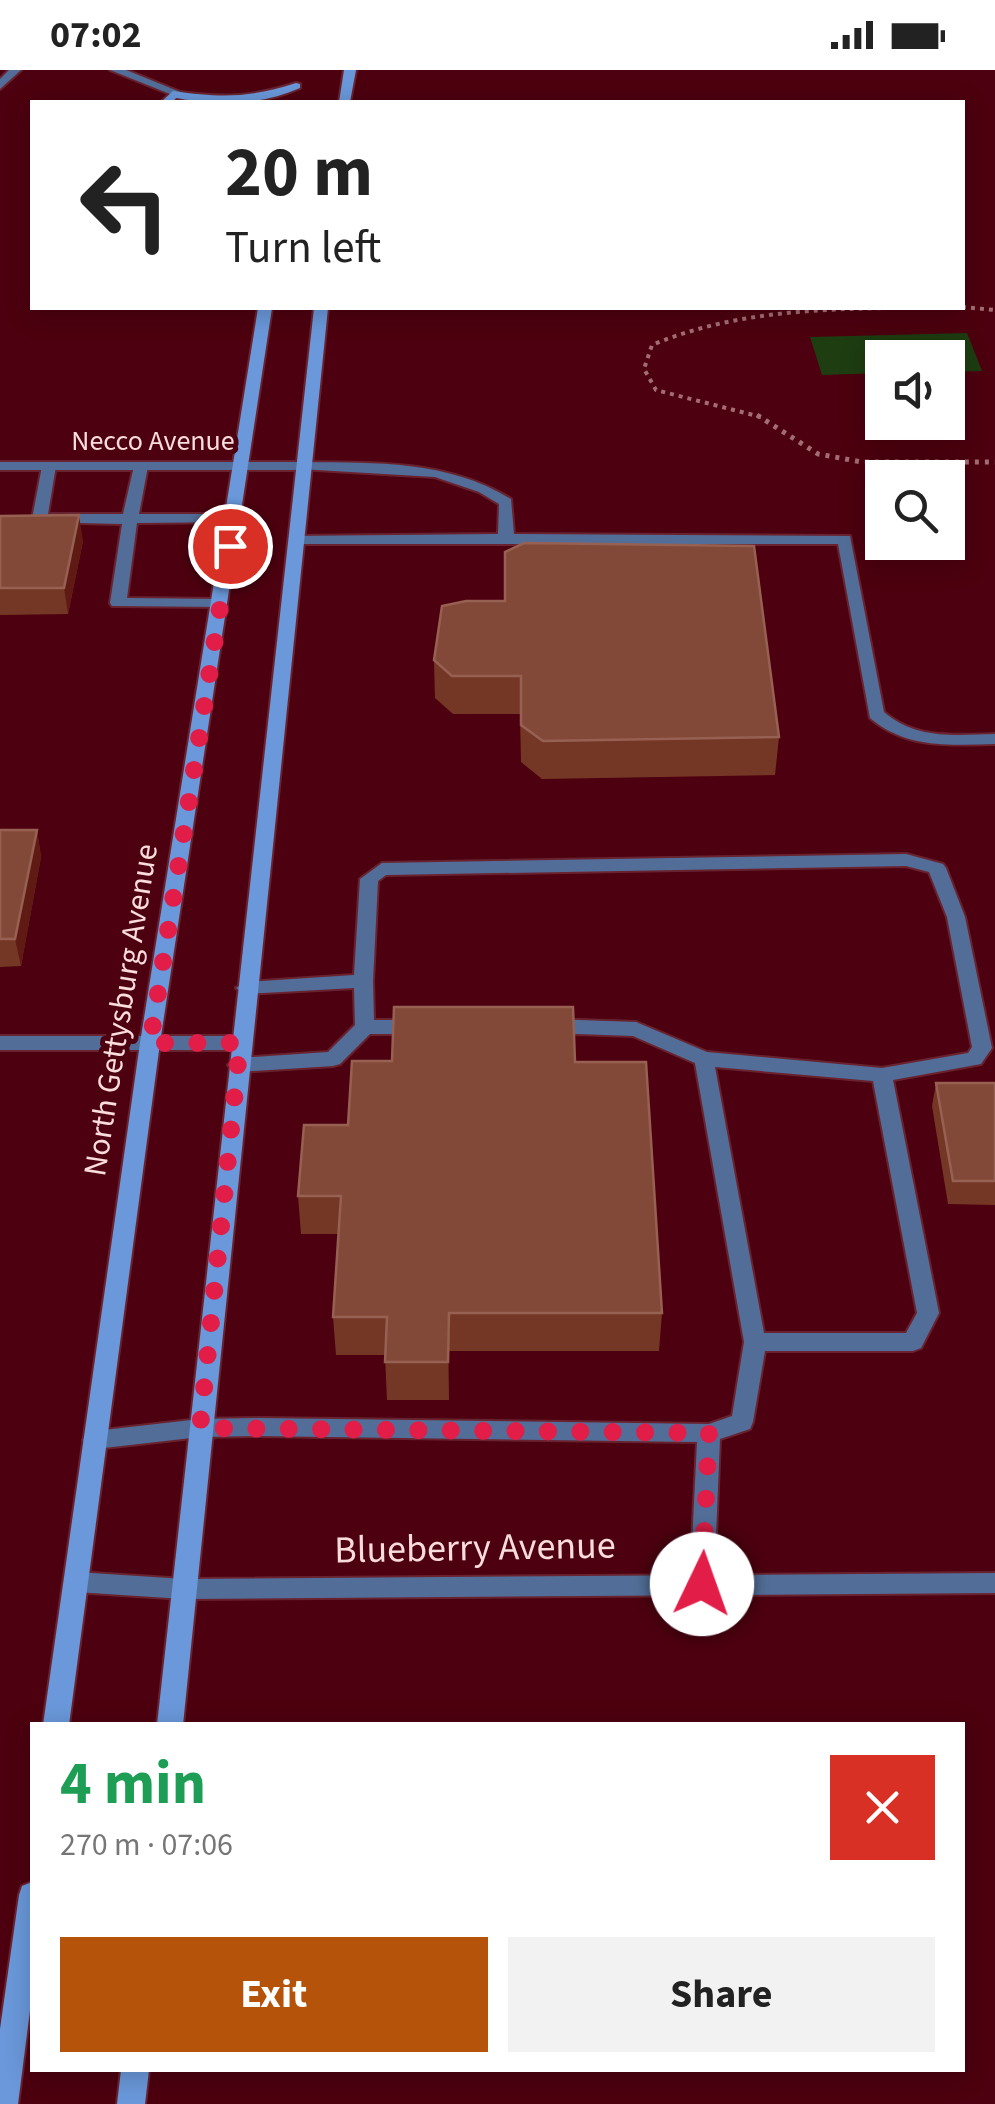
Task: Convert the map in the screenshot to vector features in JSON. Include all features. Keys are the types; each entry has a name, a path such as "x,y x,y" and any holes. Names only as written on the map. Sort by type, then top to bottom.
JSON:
{"main road":[{"path":"293,100 298,70"},
{"path":"345,100 350,70"},
{"path":"259,100 296,86"},
{"path":"170,98 206,100"},
{"name":"North Gettysburg Avenue","path":"56,1722 150,1043 265,310"},
{"path":"170,1722 240,1043 322,310"},
{"path":"4,2104 30,1911"},
{"path":"131,2104 134,2072"}],"street":[{"path":"0,86 15,70"},
{"path":"116,70 170,98"},
{"name":"Necco Avenue","path":"0,466 413,468 487,488 506,502 506,539"},
{"path":"49,466 40,519 235,517"},
{"path":"141,466 118,604 221,604"},
{"path":"297,539 845,539 876,714 887,726 905,735 995,739"},
{"path":"365,1027 363,981 370,879 382,869 906,860 937,868 956,917 982,1048 974,1059 882,1075 704,1059 636,1030 532,1026"},
{"path":"246,988 363,981"},
{"path":"238,1065 333,1059 365,1027 440,1027"},
{"path":"0,1043 240,1043"},
{"path":"95,1440 200,1428 709,1433 742,1422 754,1342 704,1059"},
{"path":"754,1342 913,1342 928,1313 882,1075"},
{"path":"702,1584 709,1433"},
{"name":"Blueberry Avenue","path":"76,1582 184,1589 995,1583"}],"path":[{"path":"965,307 995,310"},
{"path":"824,310 682,330 652,344 644,369 656,390 756,414 818,454 862,462 995,462"}],"green space":[{"path":"967,333 982,371 965,372 965,340 865,340 865,374 822,375 810,337"}],"building":[{"path":"79,515 64,588 0,588 0,516"},
{"path":"524,543 754,546 779,737 543,741 521,725 521,676 452,676 434,660 442,606 466,601 505,601 505,552"},
{"path":"0,830 37,830 15,939 0,939"},
{"path":"394,1007 573,1007 575,1062 646,1062 662,1313 449,1313 448,1362 385,1362 387,1317 333,1317 341,1196 298,1196 304,1125 348,1125 352,1061 392,1061"},
{"path":"936,1083 995,1083 995,1181 953,1181"}],"route":[{"path":"230,546 150,1043 240,1043 200,1428 709,1433 702,1584"}]}
